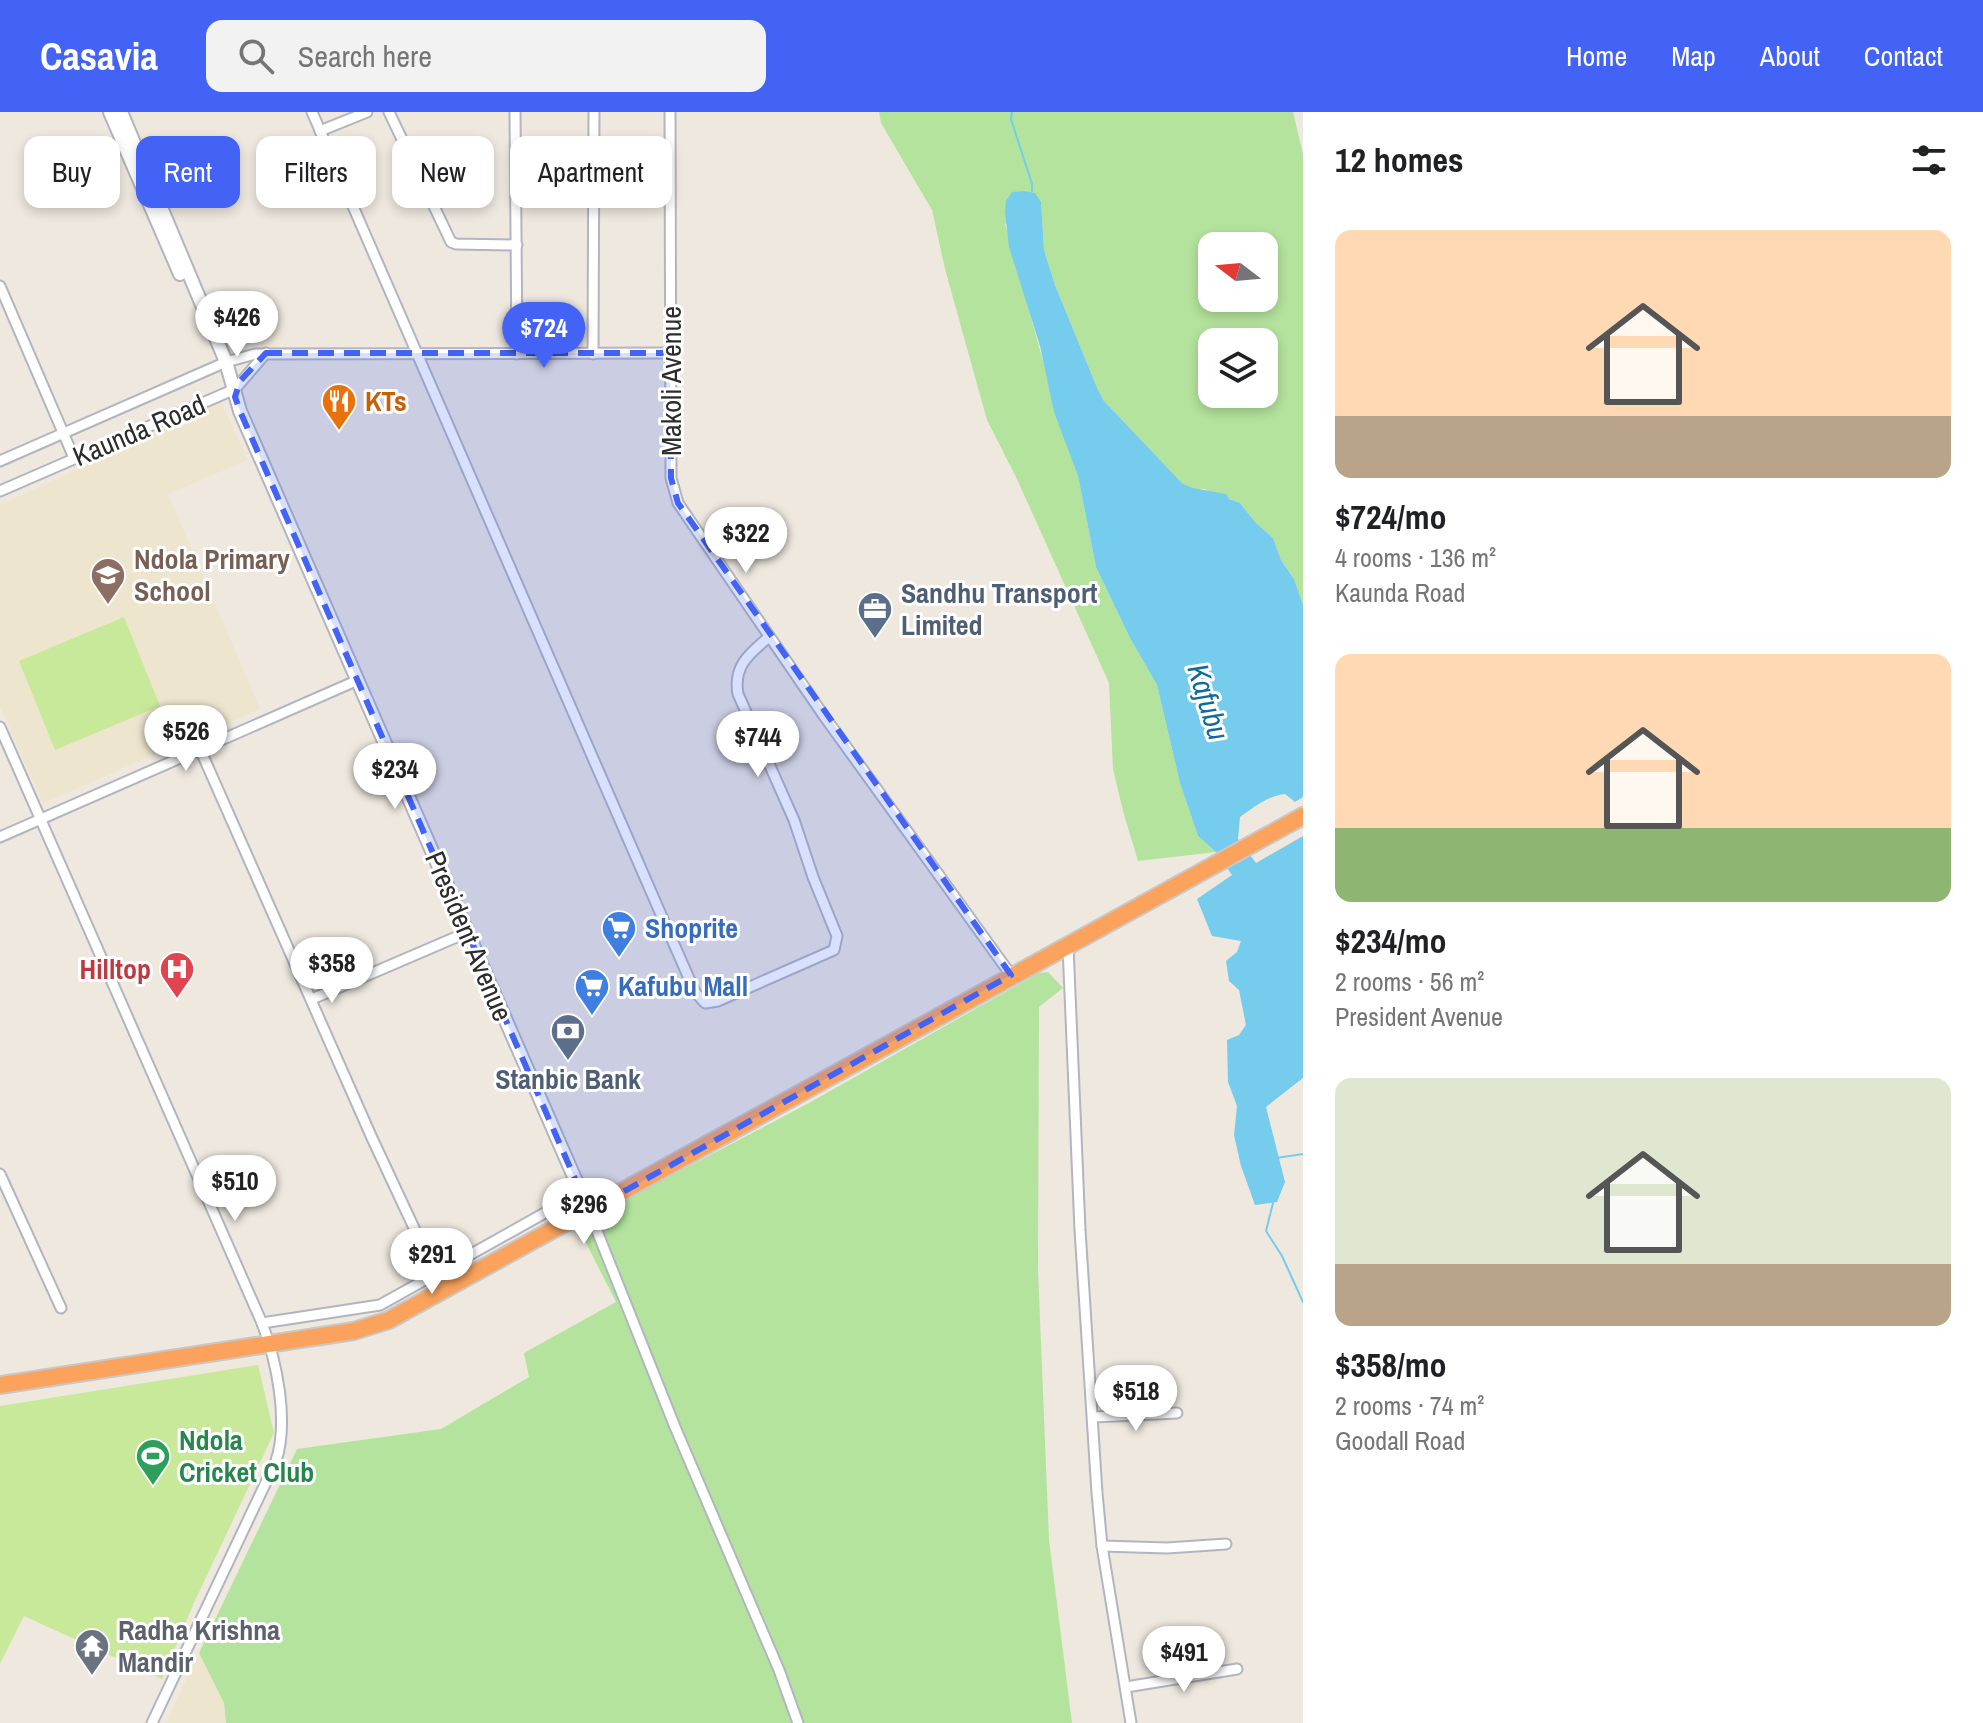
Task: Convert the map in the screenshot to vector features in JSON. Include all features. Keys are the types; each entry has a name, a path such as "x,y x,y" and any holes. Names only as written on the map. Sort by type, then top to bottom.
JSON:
{"highway":[{"path":"0,1385 354,1331 389,1320 586,1205 1303,816"}],"main road":[{"name":"President Avenue","path":"110,112 223,364"},
{"name":"President Avenue","path":"121,112 233,392 586,1205"}],"street":[{"path":"312,112 695,992 705,1003 718,1001 834,950 837,943 794,820 738,694 737,674 740,666 746,656 769,637"},
{"path":"320,131 367,112"},
{"path":"389,112 451,242 517,245"},
{"path":"515,112 517,354"},
{"path":"593,354 594,112"},
{"name":"Makoli Avenue","path":"670,112 671,478 675,494 684,513 769,637 1011,975"},
{"path":"0,286 74,458"},
{"name":"Kaunda Road","path":"0,491 233,392 266,353"},
{"name":"Kaunda Road","path":"0,461 223,364 266,353 670,353"},
{"path":"0,837 358,680"},
{"path":"0,727 262,1323 269,1343 283,1427 281,1447 152,1723"},
{"path":"200,749 436,1275"},
{"path":"312,999 468,932"},
{"path":"1068,946 1080,1230 1102,1546 1131,1723"},
{"path":"0,1174 61,1308"},
{"path":"262,1323 380,1305 566,1202 586,1205 675,1427 779,1670 798,1723"},
{"path":"1094,1417 1177,1413"},
{"path":"1102,1546 1167,1548 1226,1544"},
{"path":"1126,1687 1237,1669"}],"highlighted area":[{"path":"266,353 670,353 671,478 678,503 1011,975 589,1211 240,411 235,397 240,381"}],"shaded area":[{"name":"Ndola Primary School","path":"221,402 248,460 168,494 260,709 43,803 0,706 0,505"},
{"path":"199,1653 224,1703 226,1723 166,1723"}],"green space":[{"path":"879,112 1293,112 1303,154 1303,605 1294,579 1281,560 1273,538 1240,503 1183,484 1104,401 1055,285 1044,250 1041,202 1005,224 1063,433 1078,476 1096,567 1130,638 1157,685 1180,783 1198,836 1216,852 1138,861 1113,769 1109,683 987,420 932,210 881,123"},
{"path":"124,617 160,706 55,750 19,661"},
{"path":"1048,972 1063,988 1039,1007 1038,1270 1049,1540 1072,1723 226,1723 224,1703 199,1653 297,1449 441,1429 529,1377 524,1353 616,1302 577,1225 809,1103 1039,973"},
{"name":"Ndola Cricket Club","path":"258,1365 274,1433 193,1605 162,1679 24,1616 0,1664 0,1406"}],"water":[{"path":"1012,192 1035,193 1041,202 1044,250 1055,285 1104,401 1183,484 1226,494 1229,499 1240,503 1273,538 1281,560 1294,579 1303,605 1303,797 1295,802 1285,794 1279,795 1256,806 1240,817 1238,839 1256,863 1303,836 1303,1078 1266,1107 1285,1182 1277,1202 1255,1205 1234,1135 1237,1106 1228,1082 1227,1040 1239,1035 1246,1025 1239,990 1229,981 1226,961 1237,952 1241,941 1212,936 1197,899 1232,875 1216,852 1198,836 1180,783 1157,685 1130,638 1096,567 1078,476 1054,412 1040,346 1009,247 1006,201"}],"waterway":[{"name":"Kafubu","path":"1012,112 1011,119 1032,191"},
{"path":"1276,1158 1303,1154"},
{"name":"Kafubu","path":"1273,1203 1266,1231 1282,1256 1303,1302"}],"place":[{"name":"KTs","path":"339,432"},
{"name":"Ndola Primary School","path":"108,606"},
{"name":"Sandhu Transport Limited","path":"875,640"},
{"name":"Shoprite","path":"619,959"},
{"name":"Hilltop","path":"177,1000"},
{"name":"Kafubu Mall","path":"592,1017"},
{"name":"Stanbic Bank","path":"568,1062"},
{"name":"Ndola Cricket Club","path":"153,1487"},
{"name":"Radha Krishna Mandir","path":"92,1677"}]}
